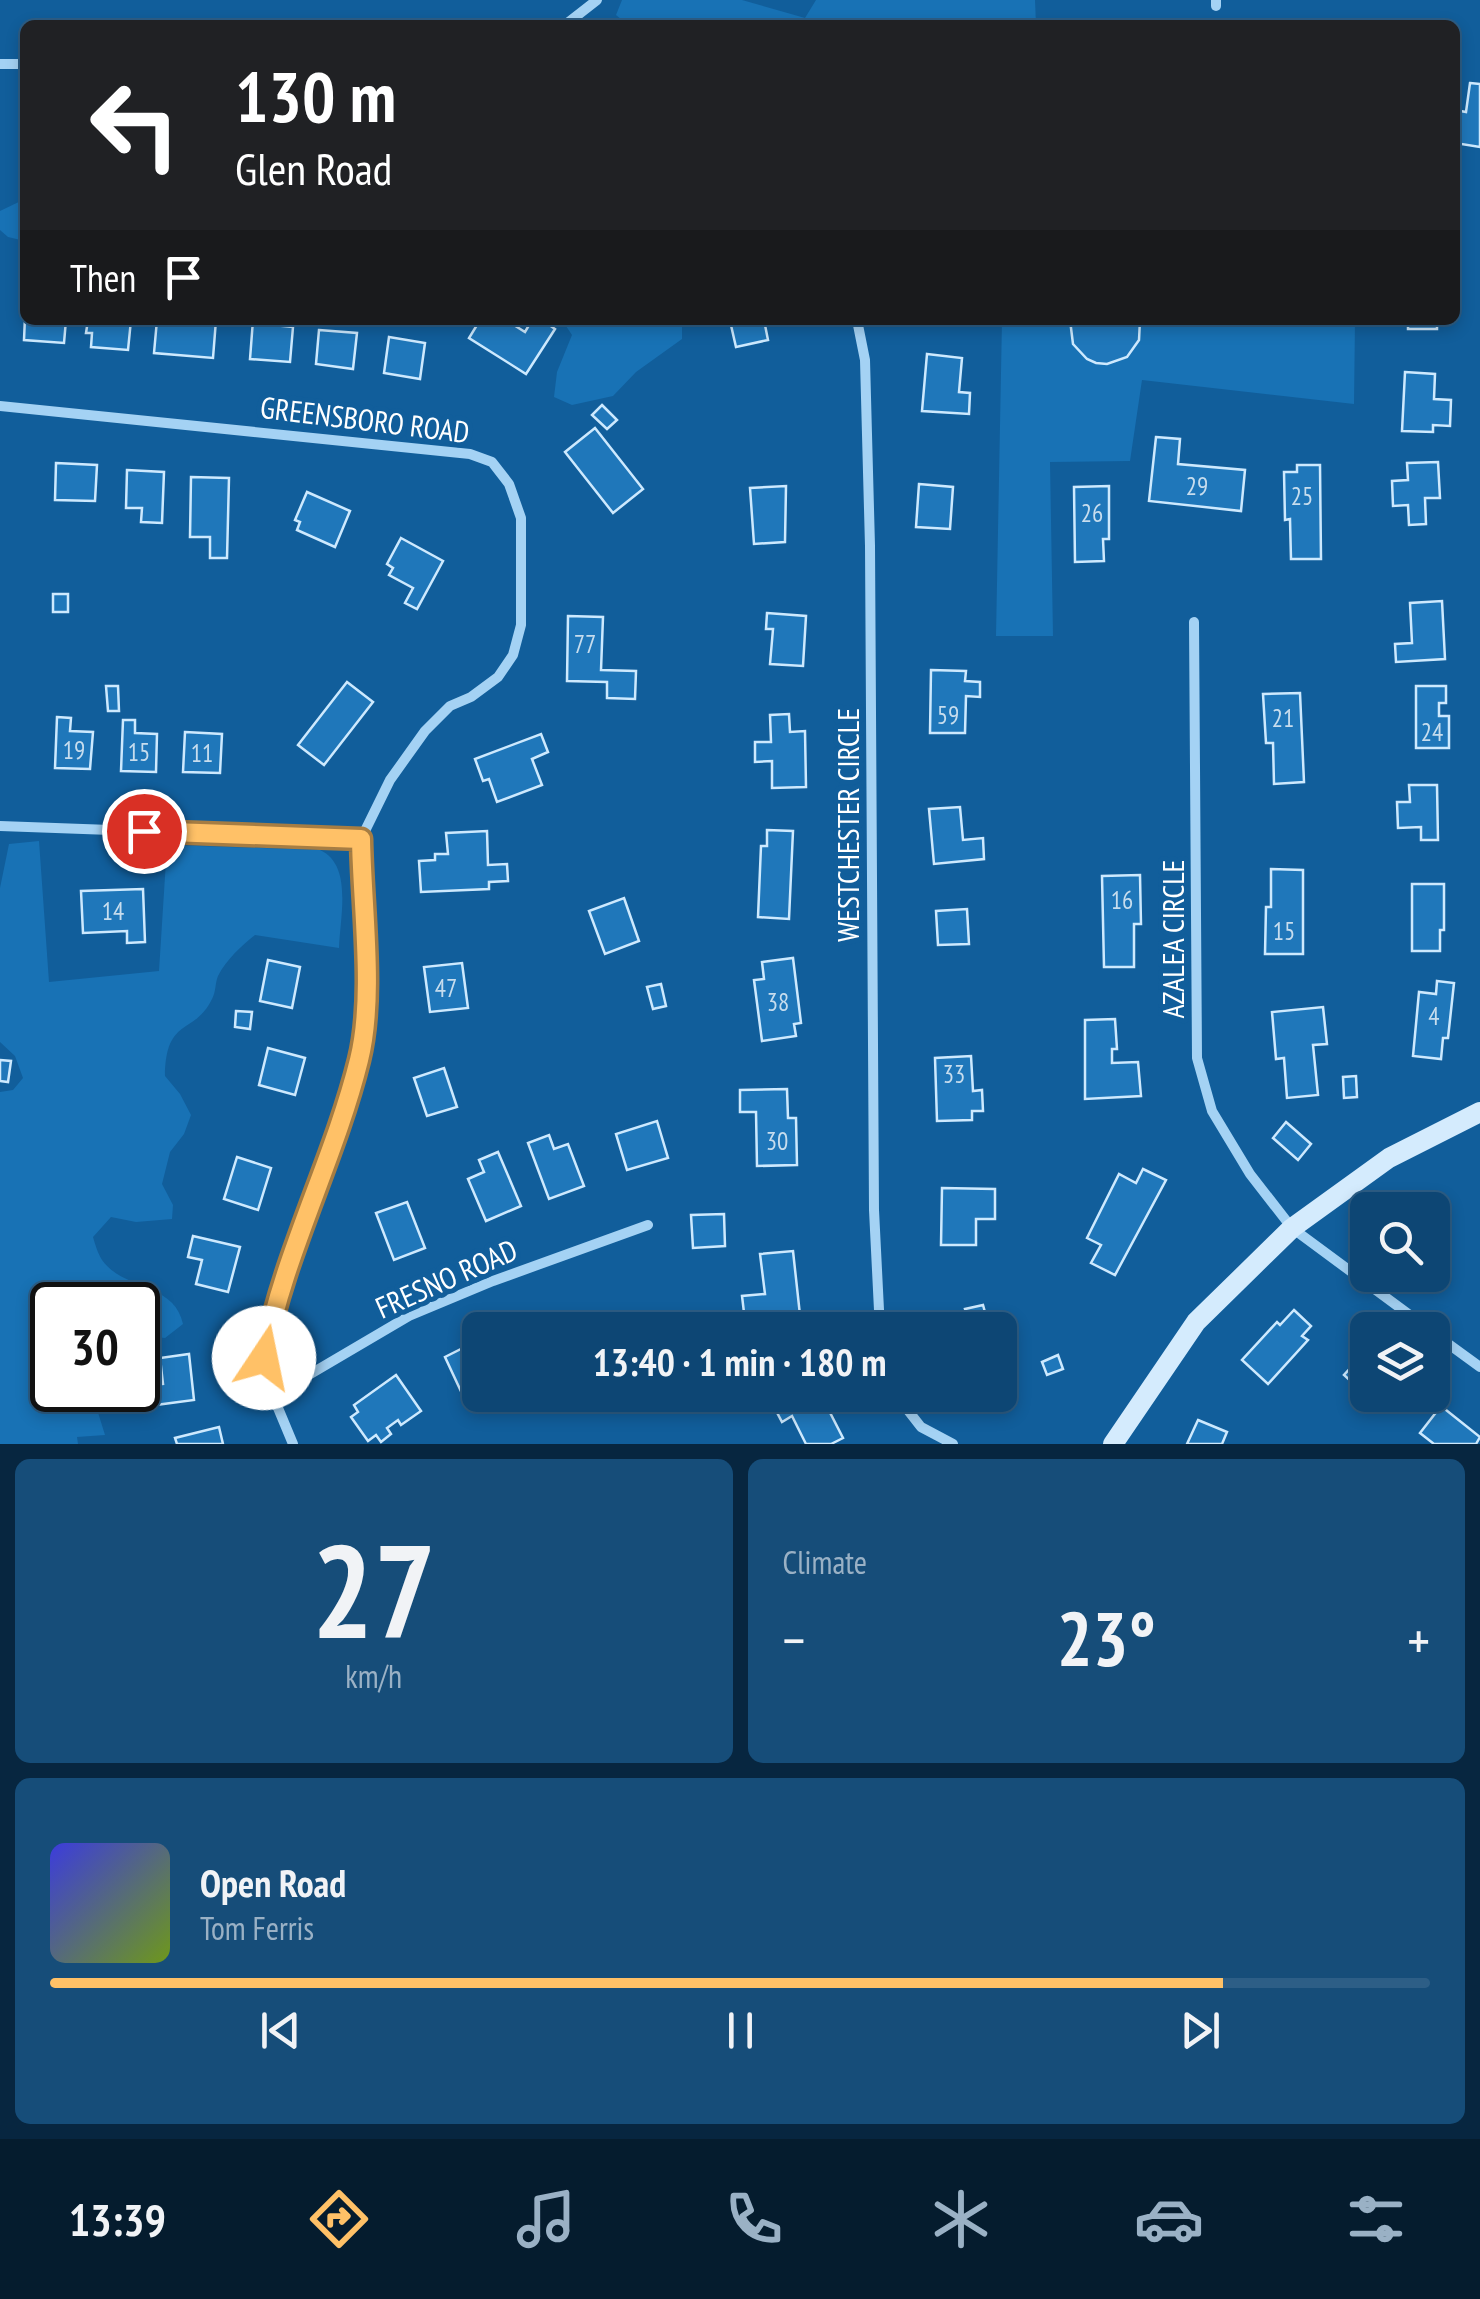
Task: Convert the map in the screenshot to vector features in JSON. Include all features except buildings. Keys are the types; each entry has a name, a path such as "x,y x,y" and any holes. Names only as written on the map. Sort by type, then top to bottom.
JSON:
{"main road":[{"path":"1113,1444 1196,1322 1292,1228 1389,1158 1480,1112"}],"street":[{"path":"571,20 597,0"},
{"name":"WESTCHESTER CIRCLE","path":"857,325 864,360 870,546 874,1210 879,1312"},
{"name":"GREENSBORO ROAD","path":"0,406 450,450 492,462 509,484 521,518 522,626 513,654 498,677 450,706 425,731 390,780 361,839 366,1005 360,1058 273,1308 264,1358 272,1396 293,1444"},
{"name":"AZALEA CIRCLE","path":"1194,622 1197,1058 1212,1111 1250,1174 1292,1228 1405,1312"},
{"path":"0,826 361,839"},
{"name":"FRESNO ROAD","path":"272,1396 408,1316 493,1280 648,1225"},
{"name":"AZALEA CIRCLE","path":"1450,1345 1480,1366"},
{"path":"909,1412 921,1427 953,1444"}],"shaded area":[{"path":"622,0 742,0 805,18 816,0 1035,0 1036,20 622,20 616,15"},
{"path":"20,201 20,240 0,230 0,211"},
{"path":"565,325 682,325 682,339 636,372 613,396 572,405 554,397 557,372 572,335"},
{"path":"1002,325 1355,325 1354,404 1142,380 1130,461 1050,462 1053,636 996,636"},
{"path":"39,841 49,982 159,971 167,845 320,850 330,857 341,879 339,948 255,935 225,964 205,1010 170,1044 165,1076 191,1115 184,1134 170,1152 162,1184 173,1205 172,1219 136,1222 111,1217 93,1237 101,1258 111,1270 134,1282 30,1282 30,1412 98,1412 105,1435 77,1437 78,1444 0,1444 0,1092 13,1090 23,1078 15,1056 0,1042 0,888 9,844"},
{"path":"160,1294 178,1310 183,1324 165,1338 160,1337"}],"route":[{"path":"144,831 361,839 366,1005 360,1058 273,1308 264,1358"}]}
